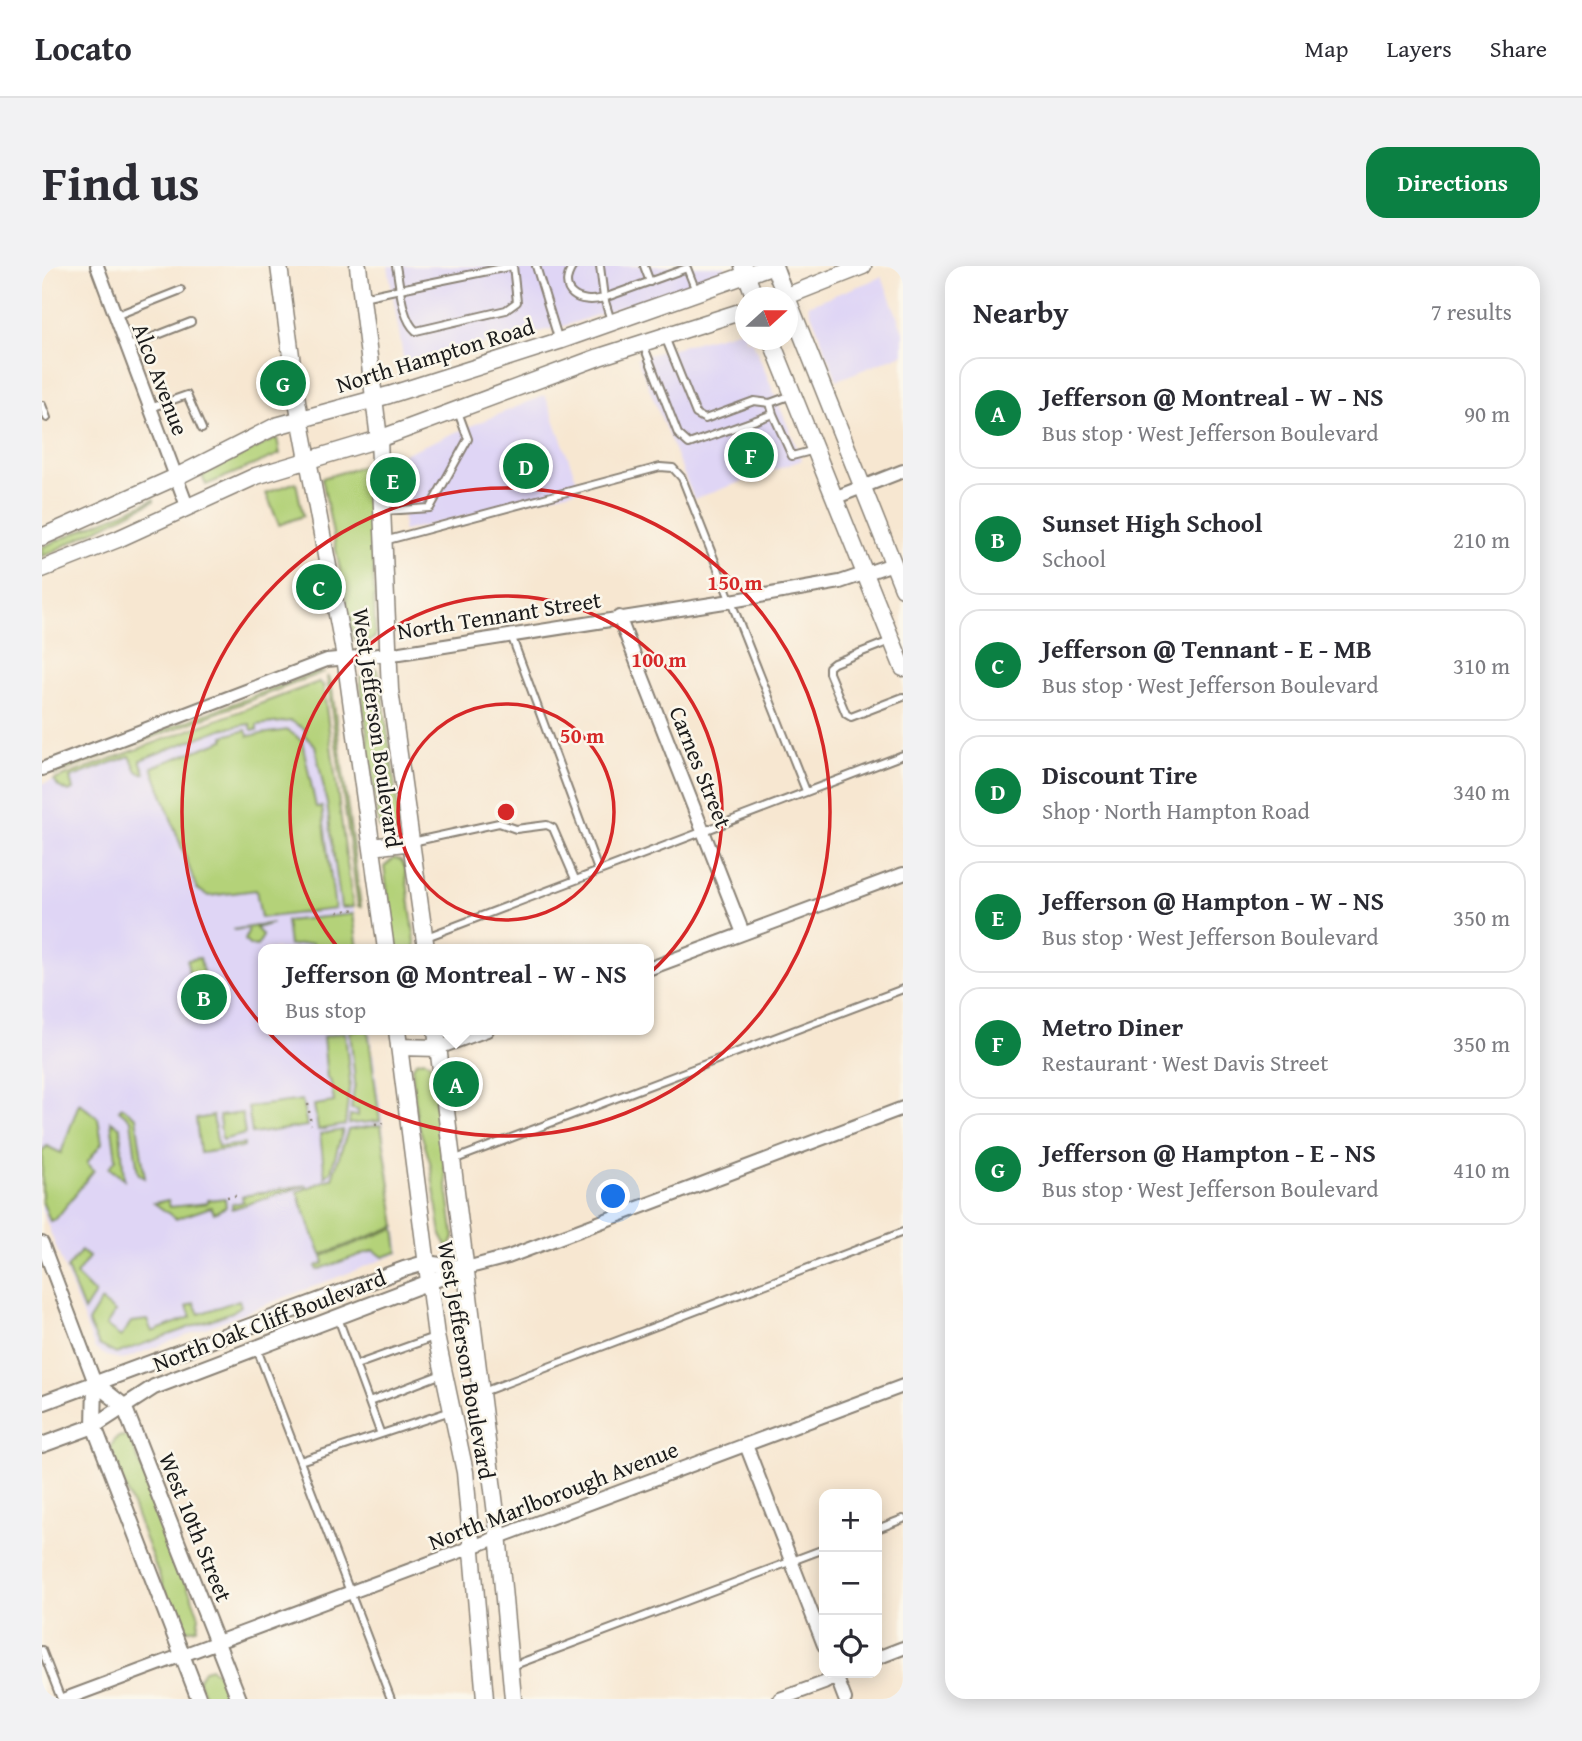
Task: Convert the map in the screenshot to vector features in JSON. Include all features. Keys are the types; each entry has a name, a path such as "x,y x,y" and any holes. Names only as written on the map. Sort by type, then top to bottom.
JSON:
{"main road":[{"name":"West Jefferson Boulevard","path":"279,266 301,419 345,657 385,944"},
{"name":"West Jefferson Boulevard","path":"358,266 379,439 387,654 425,944"},
{"name":"North Hampton Road","path":"42,537 176,477 276,426 559,341 696,293 745,270 773,266"},
{"path":"773,266 781,287"},
{"path":"798,293 863,266"},
{"path":"745,270 751,287"},
{"path":"42,569 256,476 308,458 379,439 642,342 735,313"},
{"path":"798,330 903,588"},
{"path":"775,350 903,668"},
{"path":"372,848 412,842"},
{"name":"West Jefferson Boulevard","path":"398,1035 436,1336 442,1374 462,1454 473,1547 485,1699"},
{"name":"West Jefferson Boulevard","path":"437,1035 499,1537 513,1699"},
{"path":"399,1047 438,1048"}],"street":[{"name":"Alco Avenue","path":"97,266 187,506"},
{"path":"834,498 903,471"},
{"name":"North Tennant Street","path":"42,769 327,660 387,654 732,601 866,575 893,564"},
{"name":"Carnes Street","path":"619,617 743,933"},
{"path":"654,967 903,874"},
{"path":"438,1048 473,1035"},
{"name":"North Oak Cliff Boulevard","path":"42,1445 94,1426 154,1388 466,1268 508,1257 903,1108"},
{"path":"42,1243 95,1383 94,1426 198,1699"},
{"name":"North Oak Cliff Boulevard","path":"42,1403 425,1262 466,1268"},
{"name":"West 10th Street","path":"95,1383 124,1406 239,1699"},
{"name":"North Marlborough Avenue","path":"63,1699 182,1657 903,1386"},
{"path":"746,1445 819,1632"},
{"path":"882,1656 903,1648"},
{"path":"780,1699 828,1678"},
{"path":"838,1678 845,1699"}],"lane":[{"path":"363,297 401,289 513,266 517,302 506,310 416,331 409,321 401,289 396,266"},
{"path":"536,266 559,341"},
{"path":"573,266 567,275 569,289 577,299 588,302 688,267 696,293"},
{"path":"600,266 604,298 611,322"},
{"path":"644,266 650,282"},
{"path":"115,316 181,290"},
{"path":"127,347 191,323"},
{"path":"664,335 696,414 705,419 754,401 770,403 793,395"},
{"path":"642,342 678,434 689,444 774,414"},
{"path":"150,408 187,395 202,429"},
{"path":"770,403 792,456 814,450"},
{"path":"42,405 47,418"},
{"path":"382,511 430,508 468,439 458,410"},
{"path":"383,541 660,467 673,468 682,478 806,791"},
{"path":"511,635 598,870"},
{"path":"892,640 834,663 829,667 829,673 846,714 851,717 903,697"},
{"path":"425,944 575,879 903,755"},
{"path":"412,842 499,823 516,829 547,825 553,828 575,879"},
{"path":"452,1161 903,989"},
{"path":"482,1392 903,1231"},
{"path":"338,1318 380,1432"},
{"path":"356,1365 436,1336"},
{"path":"257,1349 391,1699"},
{"path":"369,1402 442,1374"},
{"path":"300,1461 380,1432 391,1432 452,1411"},
{"path":"882,1527 903,1519"},
{"path":"512,1666 819,1551"},
{"path":"42,1650 63,1699"}],"path":[{"path":"338,912 357,909"},
{"path":"308,1104 311,1125"},
{"path":"375,1124 386,1123"},
{"path":"227,1198 240,1195"}],"shaded area":[{"path":"388,266 726,266 723,271 564,326 404,362"},
{"path":"882,277 903,331 903,354 837,380 808,305"},
{"path":"735,332 735,350 756,350 802,460 694,499 637,358"},
{"path":"545,395 580,489 403,531 403,454"},
{"path":"320,681 324,684 358,944 258,944 258,1035 371,1035 400,1253 122,1360 95,1349 42,1210 42,784"}],"green space":[{"path":"277,438 280,454 206,485 202,476 206,473"},
{"path":"371,464 375,637 368,643 359,644 353,637 322,478"},
{"path":"296,482 303,516 279,525 266,493"},
{"path":"154,501 42,557 42,547"},
{"path":"369,668 376,669 380,676 400,825 395,833 389,835 379,827 360,678"},
{"path":"316,672 322,673 54,775 60,769"},
{"path":"327,676 331,682 361,907 358,906"},
{"path":"319,682 323,685 353,907 341,908 327,804 315,745 304,735 306,730 291,721 257,725 257,730 252,730 250,724 221,729 140,760 145,773 142,774 137,771 130,756 70,778 73,790 69,792 59,787 54,780"},
{"path":"246,730 248,736 288,730 302,741 316,807 322,807 335,909 261,918 256,890 209,896 197,889 152,767 224,740 224,736"},
{"path":"394,858 401,860 405,867 415,944 394,944 384,867"},
{"path":"353,914 357,944 289,944 286,921"},
{"path":"273,923 256,928 263,936 257,946 249,945 245,940 249,928 233,930"},
{"path":"200,958 209,1002 193,1004 187,960"},
{"path":"345,1035 350,1081 345,1125 318,1130 314,1105 334,1102 330,1079 327,1079 323,1037"},
{"path":"350,1035 369,1035 380,1121 349,1124 350,1115 358,1116 358,1110 351,1109 355,1083"},
{"path":"424,1060 431,1064 454,1238 449,1249 441,1235 430,1162 417,1120 412,1068 416,1062"},
{"path":"302,1100 307,1126 252,1134 248,1107"},
{"path":"79,1103 98,1118 102,1143 87,1163 94,1170 56,1219 50,1221 42,1201 42,1151 47,1146 61,1153"},
{"path":"122,1107 136,1117 145,1178 138,1173 131,1120 119,1110"},
{"path":"242,1113 245,1134 222,1140 219,1116"},
{"path":"213,1116 218,1147 244,1144 244,1147 200,1153 196,1119"},
{"path":"111,1121 120,1127 124,1179 109,1168 116,1159"},
{"path":"381,1125 396,1226 321,1255 297,1192 332,1178 348,1130"},
{"path":"343,1130 331,1171 325,1177 320,1134"},
{"path":"307,1185 232,1209 232,1204 243,1202 242,1196"},
{"path":"225,1198 226,1207 214,1213 211,1207 176,1219 154,1203 168,1200 170,1207 208,1203 208,1200"},
{"path":"395,1228 398,1252 383,1257 374,1250 317,1270 316,1266 324,1263 322,1256"},
{"path":"81,1251 89,1257 76,1275 95,1294 84,1311 67,1269"},
{"path":"239,1300 241,1306 232,1312 116,1354 99,1345 88,1322 101,1301 115,1312 106,1326 121,1337 131,1322 147,1320 152,1332 191,1317 187,1306 194,1303 199,1314"},
{"path":"116,1438 130,1438 199,1616 197,1628 185,1630 179,1627 177,1622 110,1448"},
{"path":"210,1668 221,1675 230,1699 206,1699 198,1680 204,1670"}],"place":[{"name":"Jefferson @ Hampton - E - NS","path":"283,383"},
{"name":"Metro Diner","path":"751,455"},
{"name":"Discount Tire","path":"526,466"},
{"name":"Jefferson @ Hampton - W - NS","path":"393,480"},
{"name":"Jefferson @ Tennant - E - MB","path":"319,587"},
{"name":"Sunset High School","path":"204,997"},
{"name":"Jefferson @ Montreal - W - NS","path":"456,1084"}]}
